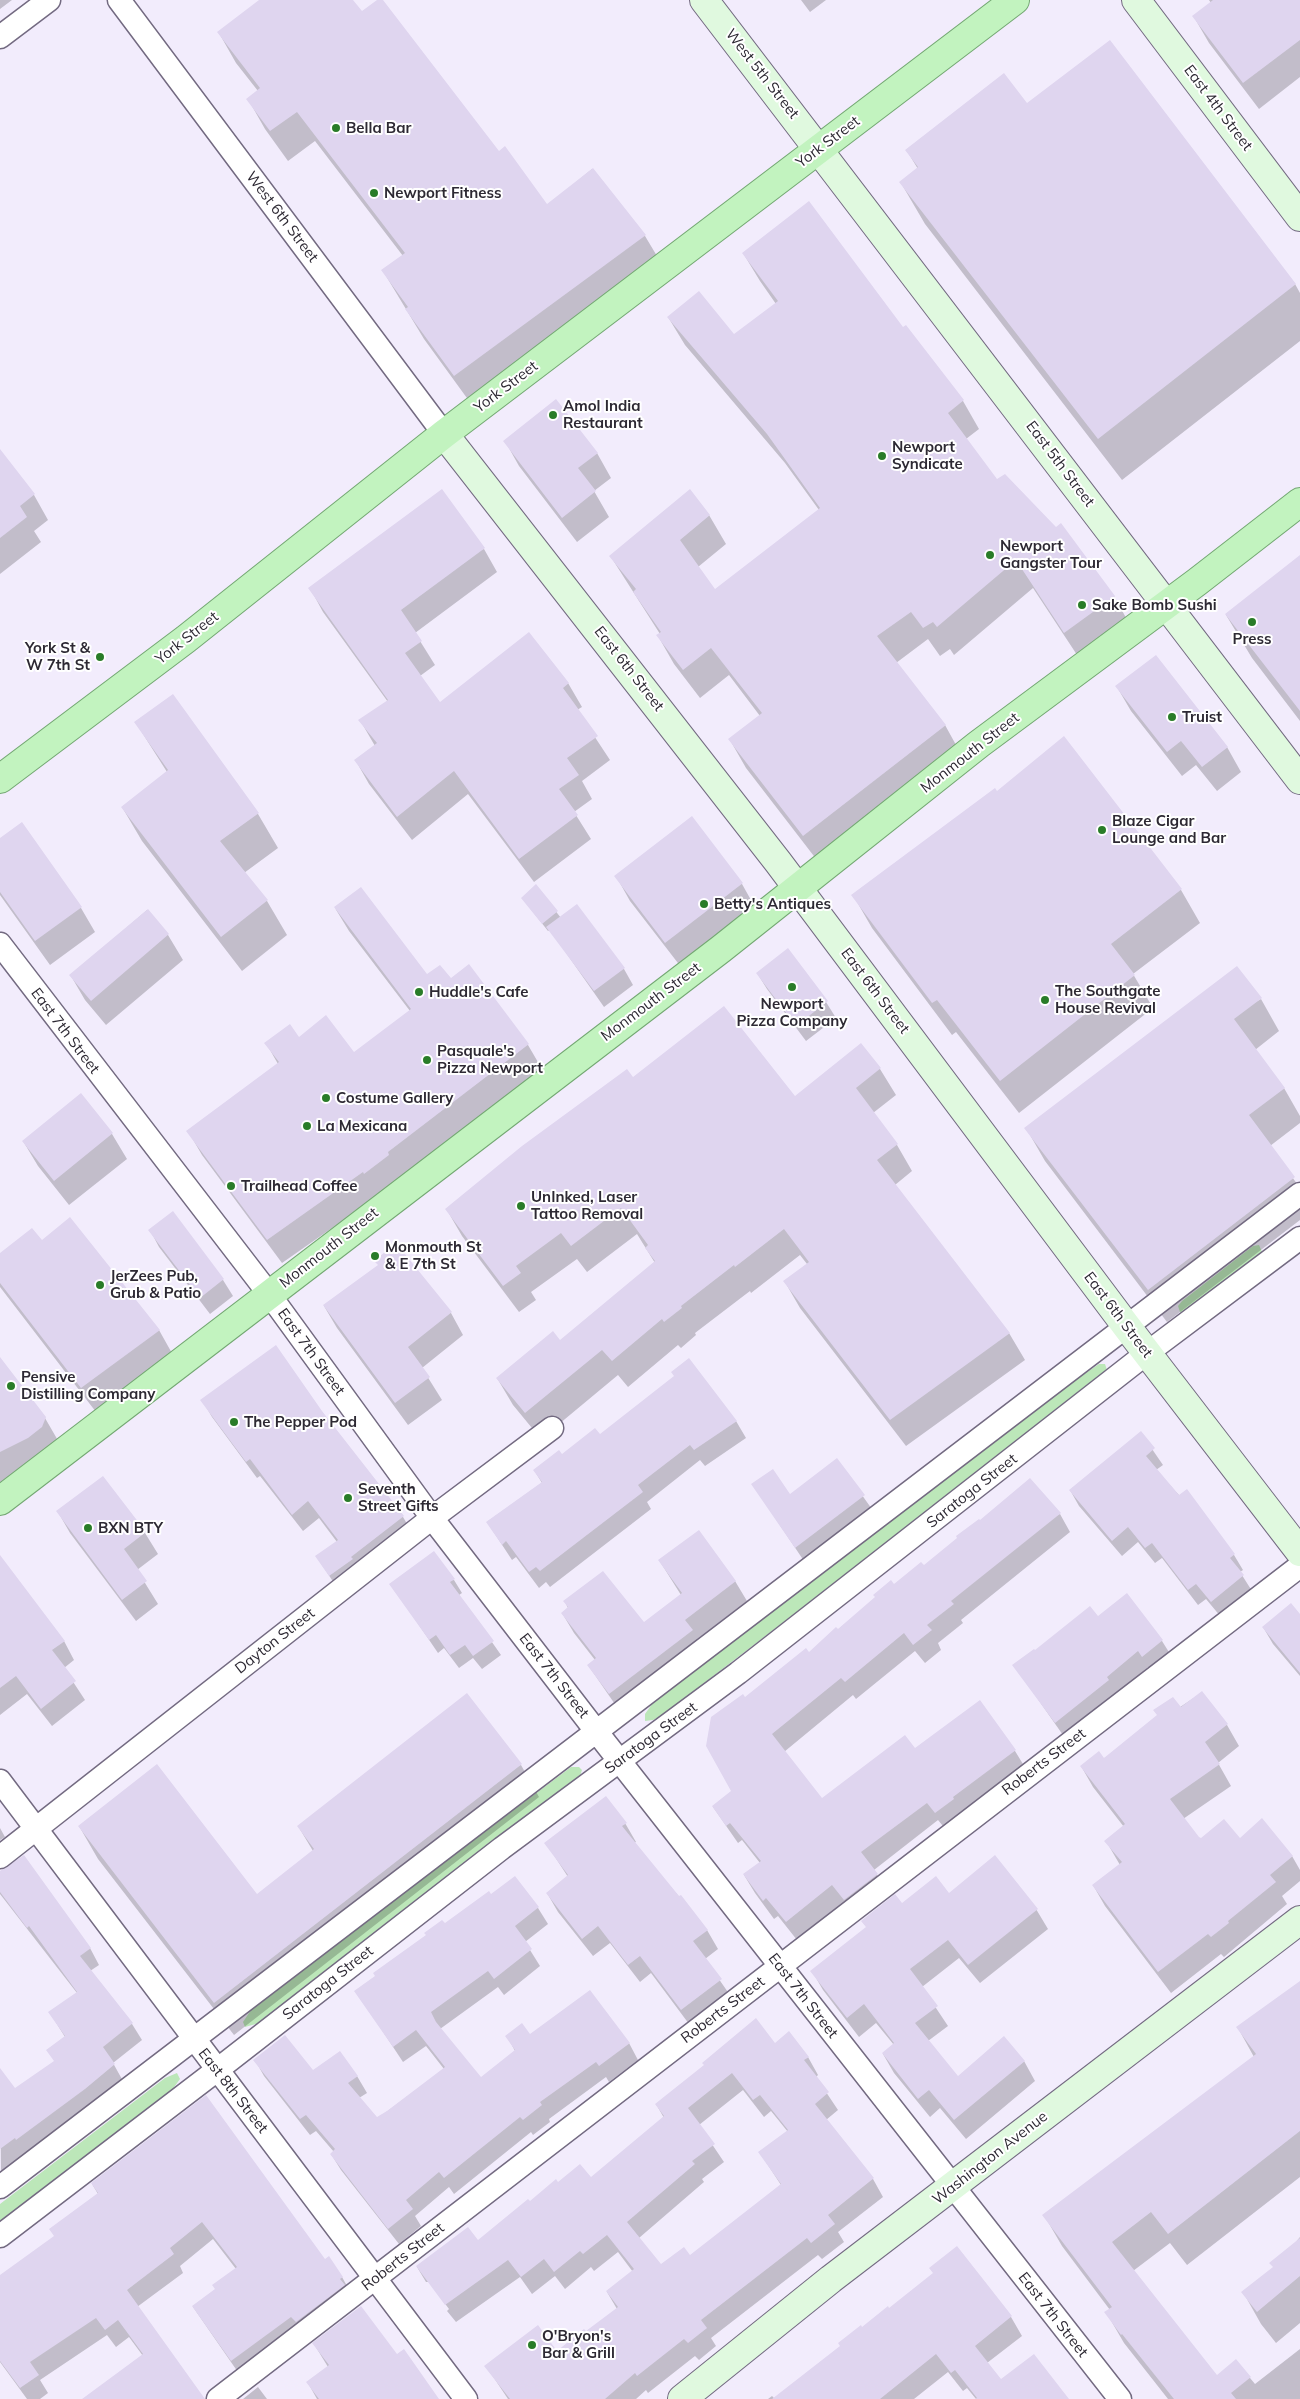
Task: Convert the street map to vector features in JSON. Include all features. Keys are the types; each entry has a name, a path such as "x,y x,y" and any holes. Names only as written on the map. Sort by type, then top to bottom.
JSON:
{"main road":[{"name":"York Street","path":"0,779 186,639 444,434 1015,0"},
{"name":"Monmouth Street","path":"0,1500 798,889 979,744 1167,605 1300,502"}],"street":[{"path":"0,37 48,0"},
{"name":"West 6th Street","path":"119,0 444,434"},
{"name":"West 5th Street","path":"704,0 819,149"},
{"name":"East 4th Street","path":"1136,0 1300,216"},
{"name":"East 5th Street","path":"819,149 1300,780"},
{"name":"East 6th Street","path":"444,434 798,889 1127,1327 1300,1552"},
{"name":"East 7th Street","path":"0,944 269,1294 432,1518 952,2188 1120,2399"},
{"path":"0,2187 1300,1194"},
{"name":"Saratoga Street","path":"0,2236 502,1848 738,1673 1147,1353 1300,1238"},
{"name":"Dayton Street","path":"0,1857 432,1518 552,1428"},
{"name":"Roberts Street","path":"218,2399 376,2279 661,2056 781,1967 900,1872 1300,1566"},
{"name":"East 8th Street","path":"0,1781 193,2040 466,2399"},
{"name":"Washington Avenue","path":"682,2399 824,2284 1300,1920"}],"green space":[{"path":"1259,1245 1263,1254 1183,1313 1180,1312 1178,1306 1182,1301 1253,1246"},
{"path":"1099,1364 1105,1364 1107,1370 1088,1389 661,1716 645,1721 645,1714 652,1704 1071,1383"},
{"path":"571,1767 579,1767 582,1770 580,1776 263,2022 245,2027 243,2022 255,2004"},
{"path":"177,2073 180,2079 172,2090 0,2221 0,2204 165,2078"}],"building":[{"path":"259,0 353,0 362,11 377,0 383,0 499,151 505,146 547,204 593,168 646,235 454,376 405,309 408,307 381,270 405,253 297,112 270,131 246,99 260,88 217,32"},
{"path":"1213,0 1300,0 1300,40 1243,83 1192,16"},
{"path":"1110,40 1296,284 1098,439 899,182 918,167 905,150 1004,73 1027,103"},
{"path":"809,201 903,327 906,325 964,400 948,413 997,479 1005,474 1056,527 1061,523 1115,596 1064,633 1016,560 937,627 933,622 923,628 911,612 877,636 946,725 803,836 728,739 762,713 711,648 683,670 656,635 661,632 633,592 636,589 609,556 690,489 710,515 680,540 715,589 820,508 767,434 667,317 699,291 734,334 778,301 742,253"},
{"path":"556,399 598,453 578,468 596,491 562,518 503,441"},
{"path":"0,449 35,494 20,506 27,517 0,538"},
{"path":"442,489 485,548 401,610 422,641 405,653 440,702 529,632 569,683 563,688 598,736 567,758 579,775 559,789 578,815 519,859 454,771 397,817 354,760 377,743 358,720 388,700 308,588"},
{"path":"1300,555 1300,711 1225,614"},
{"name":"Truist","path":"1156,655 1228,747 1202,767 1181,741 1167,752 1115,686"},
{"path":"173,694 259,813 220,841 268,900 221,937 121,807 168,770 134,722"},
{"path":"1064,736 1182,889 1111,944 1135,975 1000,1081 937,1000 932,1003 851,895 995,788 997,791"},
{"path":"692,816 743,883 665,943 614,876"},
{"path":"22,822 82,907 35,941 0,892 0,838"},
{"path":"536,884 558,911 542,924 521,898"},
{"path":"361,887 427,974 440,965 451,978 469,964 529,1044 388,1152 389,1155 364,1174 363,1172 267,1240 186,1131 279,1062 264,1043 290,1024 299,1037 326,1015 354,1052 411,1009 334,907"},
{"path":"577,904 625,968 594,991 546,927"},
{"path":"148,909 169,934 91,1001 69,975"},
{"name":"Newport Pizza Company","path":"788,948 828,1001 796,1026 756,973"},
{"path":"1237,966 1262,998 1234,1019 1285,1088 1249,1115 1295,1177 1148,1290 1024,1128"},
{"path":"724,1006 795,1096 861,1043 881,1068 856,1088 898,1144 877,1160 1010,1333 890,1420 783,1281 809,1262 784,1229 681,1306 682,1308 664,1322 662,1319 612,1361 602,1350 525,1413 496,1378 553,1331 560,1340 655,1261 645,1248 648,1245 621,1208 571,1246 561,1233 516,1266 521,1273 503,1286 445,1209 522,1146 627,1069 633,1077"},
{"path":"81,1093 113,1133 54,1181 22,1141"},
{"path":"173,1211 224,1279 200,1298 148,1230"},
{"path":"70,1217 160,1330 81,1388 0,1283 0,1253 32,1228 42,1240"},
{"path":"396,1243 452,1312 408,1347 430,1377 395,1403 323,1305 378,1265 374,1261"},
{"path":"276,1345 322,1411 404,1516 351,1557 353,1559 329,1576 315,1556 338,1540 308,1501 292,1515 250,1459 246,1462 200,1400"},
{"name":"Pensive Distilling Company","path":"0,1357 46,1417 42,1427 28,1438 0,1452"},
{"path":"689,1358 737,1421 694,1450 690,1445 638,1485 643,1492 540,1571 536,1567 529,1572 506,1541 502,1545 486,1522 542,1482 533,1470 559,1450 562,1454 595,1428 600,1434 674,1376 671,1372"},
{"path":"1141,1431 1155,1448 1146,1456 1179,1495 1187,1489 1235,1554 1230,1558 1244,1575 1211,1602 1196,1584 1188,1590 1152,1543 1145,1548 1128,1527 1112,1541 1069,1490"},
{"path":"837,1458 865,1495 795,1548 751,1484 773,1469 790,1494"},
{"path":"103,1476 146,1532 124,1549 147,1581 122,1600 56,1511"},
{"path":"1030,1478 1061,1513 951,1601 954,1604 927,1625 932,1630 913,1645 904,1633 845,1682 841,1678 772,1734 822,1798 905,1735 915,1748 980,1700 1016,1750 953,1797 954,1799 935,1813 927,1803 861,1852 878,1874 844,1900 832,1885 786,1922 766,1898 763,1901 743,1874 761,1861 730,1823 726,1826 712,1806 731,1791 706,1746 711,1717 743,1694 745,1697 806,1648 809,1652 836,1627 838,1629 875,1597 873,1595 891,1580 894,1584 921,1562 924,1565 957,1538 956,1536 980,1520"},
{"path":"699,1530 736,1581 685,1620 693,1630 609,1694 587,1665 596,1658 561,1613 568,1607 563,1601 603,1571 644,1622 682,1593 658,1560"},
{"path":"434,1551 455,1579 450,1582 494,1641 473,1656 465,1645 450,1655 436,1635 429,1640 389,1584"},
{"path":"0,1555 65,1641 52,1650 76,1681 41,1709 16,1676 0,1688"},
{"path":"1127,1593 1163,1640 1142,1657 1138,1651 1107,1677 1109,1680 1055,1723 1012,1665 1035,1650 1090,1606 1098,1616"},
{"path":"1291,1603 1300,1614 1300,1673 1262,1627"},
{"path":"1202,1691 1228,1724 1205,1742 1220,1764 1170,1799 1201,1838 1224,1819 1240,1838 1262,1818 1293,1856 1270,1875 1276,1882 1228,1921 1229,1923 1211,1937 1208,1934 1158,1972 1092,1885 1122,1862 1104,1841 1125,1824 1080,1766 1099,1751 1104,1758 1157,1715 1153,1710 1173,1697 1181,1707"},
{"path":"467,1693 522,1764 214,2003 78,1826 157,1764 257,1894 314,1849 297,1826"},
{"path":"606,1796 627,1823 622,1826 708,1930 693,1941 722,1979 681,2010 640,1956 628,1965 598,1926 582,1939 546,1893 568,1875 544,1843"},
{"path":"24,1855 91,1948 80,1956 133,2023 103,2047 115,2064 85,2089 16,2140 15,2138 0,2149 0,2068 15,2088 54,2061 46,2050 65,2036 48,2012 77,1992 29,1926 27,1928 0,1892 0,1871"},
{"path":"995,1855 1038,1909 968,1965 948,1940 910,1969 938,2006 915,2023 958,2076 1004,2036 1025,2061 954,2120 929,2090 918,2099 882,2053 894,2043 864,2004 847,2018 810,1971 866,1927 861,1921 895,1894 902,1903 936,1876 949,1893"},
{"path":"515,1876 539,1907 515,1926 532,1949 494,1979 488,1971 431,2012 436,2022 481,2077 515,2050 505,2036 522,2023 530,2034 590,1990 630,2043 599,2066 596,2062 540,2102 542,2105 523,2120 520,2117 444,2178 439,2172 406,2200 413,2209 388,2229 330,2154 335,2149 306,2115 300,2119 253,2060 285,2035 313,2070 340,2051 358,2076 348,2083 377,2117 387,2111 445,2067 416,2030 393,2047 354,1991 375,1976 373,1973 426,1935 424,1933 442,1920 445,1923 489,1891 491,1894"},
{"path":"1300,1981 1300,2131 1168,2234 1151,2212 1112,2242 1217,2375 1236,2359 1251,2377 1231,2393 1236,2399 1174,2399 1104,2312 1112,2307 1042,2215 1256,2054 1236,2027"},
{"path":"756,2018 775,2043 789,2031 809,2057 804,2060 829,2092 815,2104 874,2178 828,2215 835,2224 811,2243 807,2238 701,2320 707,2328 688,2343 684,2339 637,2376 635,2373 605,2399 510,2399 484,2366 538,2325 557,2351 584,2329 586,2331 618,2307 606,2291 634,2269 607,2235 583,2254 580,2251 554,2272 544,2259 521,2277 508,2260 445,2305 416,2266 468,2227 478,2240 528,2199 530,2201 556,2179 558,2182 580,2164 591,2177 664,2116 655,2104 704,2065 702,2063","holes":["732,2073 753,2100 760,2095 788,2130 758,2152 781,2184 690,2255 684,2247 661,2264 627,2222 695,2164 692,2161 715,2144 688,2108"]},
{"path":"206,2095 325,2259 329,2256 343,2277 340,2279 345,2285 296,2322 291,2317 231,2361 192,2306 215,2289 212,2285 237,2267 202,2222 170,2248 174,2254 127,2290 205,2399 82,2399 143,2354 118,2320 105,2330 96,2318 30,2362 39,2375 20,2388 0,2361 0,2275 54,2236 49,2229 98,2193 91,2183"},
{"path":"1300,2238 1300,2276 1257,2312 1241,2292 1273,2267 1269,2263"},
{"path":"957,2246 1012,2316 975,2346 1001,2379 1034,2354 1069,2399 975,2399 977,2398 955,2370 951,2373 936,2354 880,2399 772,2399 840,2346 838,2343 861,2325 862,2327 888,2306 889,2308 933,2273 929,2268"},
{"path":"361,2306 397,2354 404,2349 439,2399 319,2399 306,2382 329,2365 312,2343"}],"place":[{"name":"Bella Bar","path":"336,128"},
{"name":"Newport Fitness","path":"374,193"},
{"name":"Amol India Restaurant","path":"553,415"},
{"name":"Newport Syndicate","path":"882,456"},
{"name":"Newport Gangster Tour","path":"990,555"},
{"name":"Sake Bomb Sushi","path":"1082,605"},
{"name":"Press","path":"1252,622"},
{"name":"York St & W 7th St","path":"100,657"},
{"name":"Truist","path":"1172,717"},
{"name":"Blaze Cigar Lounge and Bar","path":"1102,830"},
{"name":"Betty's Antiques","path":"704,904"},
{"name":"Newport Pizza Company","path":"792,987"},
{"name":"Huddle's Cafe","path":"419,992"},
{"name":"The Southgate House Revival","path":"1045,1000"},
{"name":"Pasquale's Pizza Newport","path":"427,1060"},
{"name":"Costume Gallery","path":"326,1098"},
{"name":"La Mexicana","path":"307,1126"},
{"name":"Trailhead Coffee","path":"231,1186"},
{"name":"UnInked, Laser Tattoo Removal","path":"521,1206"},
{"name":"Monmouth St & E 7th St","path":"375,1256"},
{"name":"JerZees Pub, Grub & Patio","path":"100,1285"},
{"name":"Pensive Distilling Company","path":"11,1386"},
{"name":"The Pepper Pod","path":"234,1422"},
{"name":"Seventh Street Gifts","path":"348,1498"},
{"name":"BXN BTY","path":"88,1528"},
{"name":"O'Bryon's Bar & Grill","path":"532,2345"}]}
